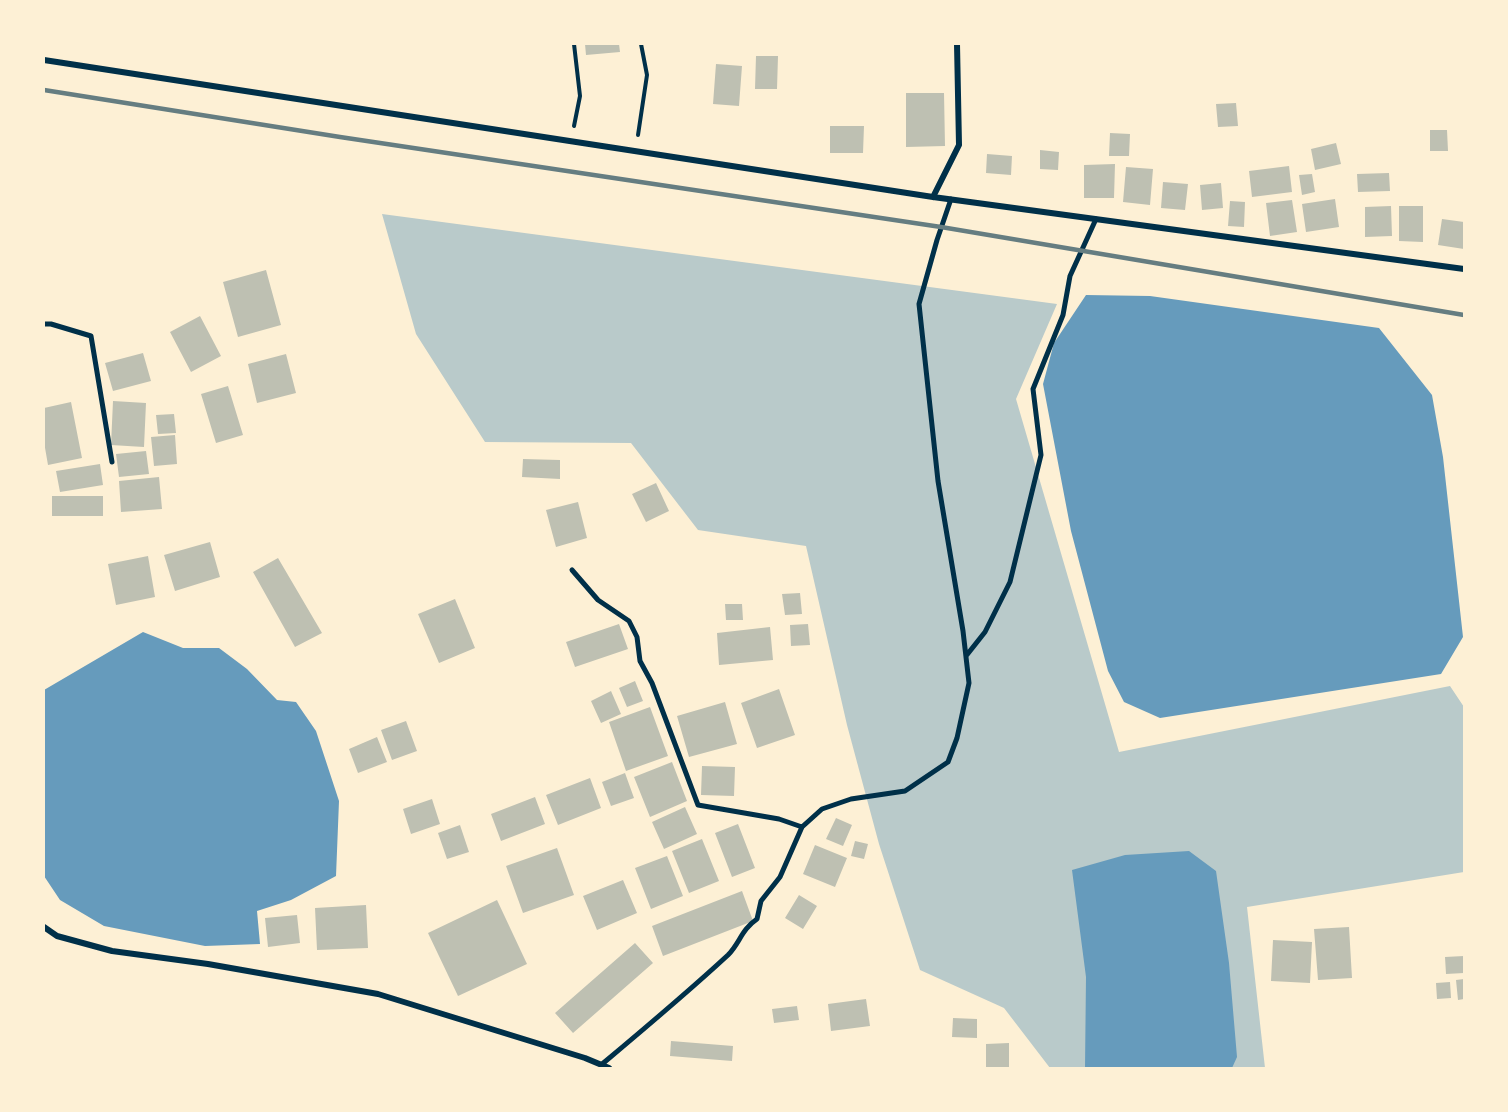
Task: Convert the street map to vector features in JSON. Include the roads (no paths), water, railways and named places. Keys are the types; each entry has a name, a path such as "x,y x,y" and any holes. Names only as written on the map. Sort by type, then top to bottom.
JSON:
{"street":[{"path":"933,197 959,146 957,44"},
{"path":"44,60 933,197 1464,269"},
{"path":"601,1065 676,1003 732,950 746,927 757,919 761,901 780,877 802,827 822,809 851,798 905,791 948,762 957,738 969,683 938,481 919,304 951,199"},
{"path":"966,656 985,632 1010,582 1041,455 1033,389 1063,315 1070,276 1096,219"},
{"path":"44,324 91,336 112,462"},
{"path":"572,570 598,600 629,621 637,637 640,660 652,683 698,805 779,819 802,827"},
{"path":"44,927 57,936 112,951 208,964 378,994 585,1058 609,1068"}],"water":[{"path":"1086,295 1150,296 1379,328 1432,395 1443,457 1463,637 1441,674 1160,718 1124,702 1108,671 1071,531 1043,384 1054,343"},
{"path":"143,632 183,648 219,648 247,669 277,700 296,702 316,731 339,801 336,876 291,900 257,911 260,944 205,946 104,926 60,900 44,876 44,690"},
{"path":"1189,851 1216,871 1229,963 1237,1057 1232,1068 1085,1068 1086,977 1072,870 1125,855"}],"railway":[{"path":"44,90 941,227 1464,315"}]}
